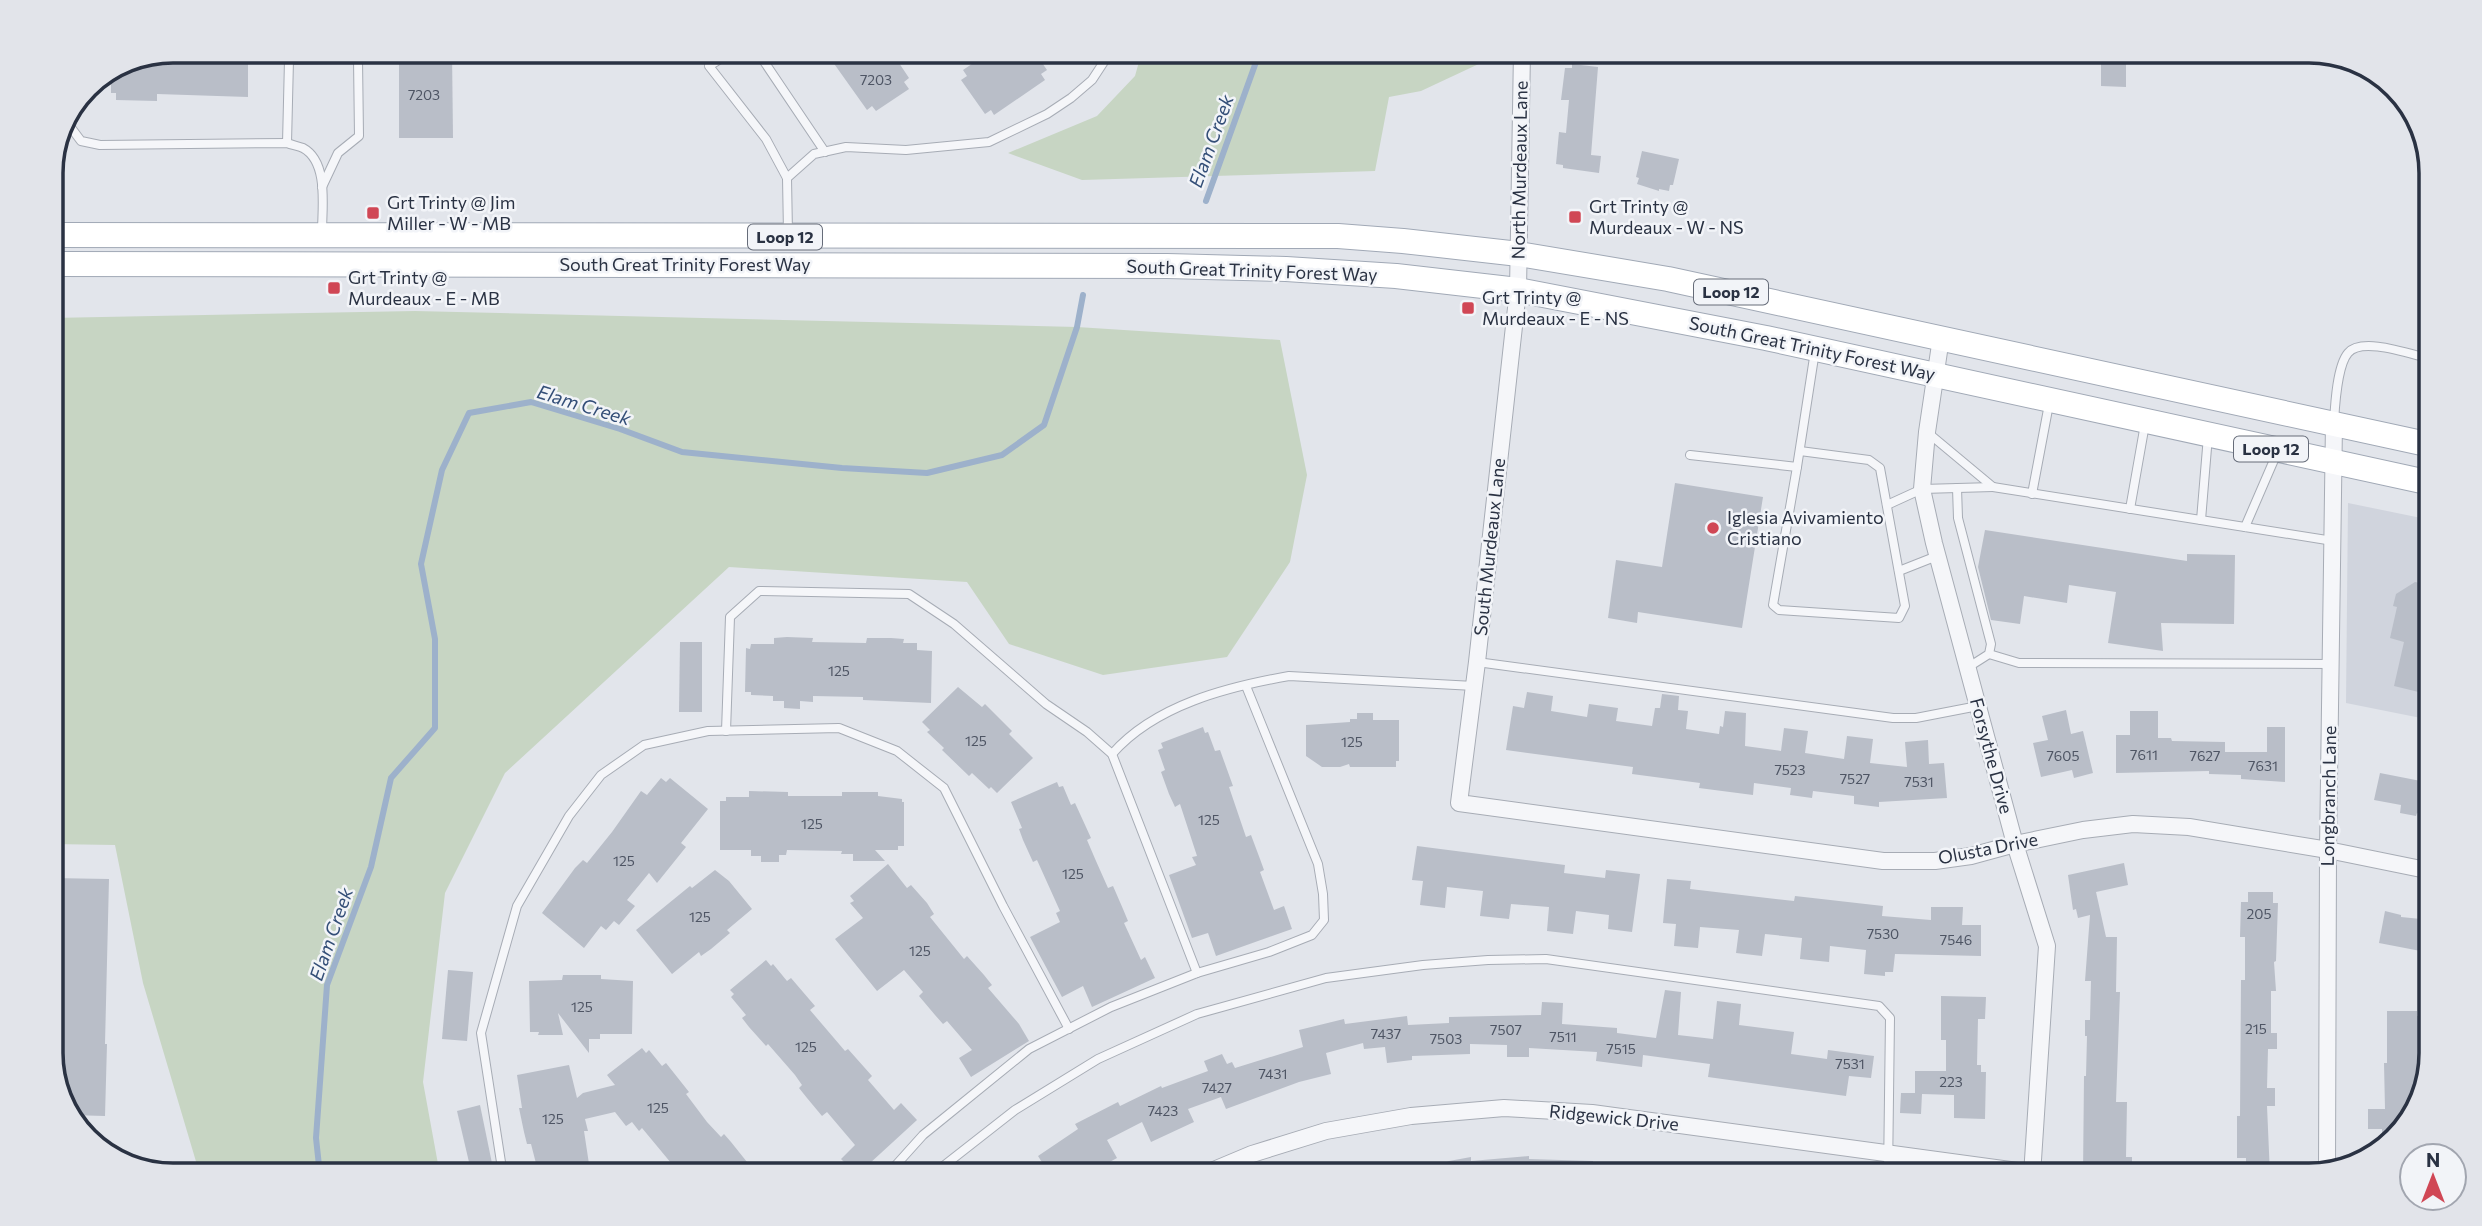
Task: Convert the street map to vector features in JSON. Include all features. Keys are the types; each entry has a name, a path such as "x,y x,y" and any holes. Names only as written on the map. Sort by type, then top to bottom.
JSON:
{"main road":[{"name":"South Great Trinity Forest Way","path":"63,235 1338,236 1403,241 1519,254 1668,279 2419,441"},
{"name":"South Great Trinity Forest Way","path":"63,264 1167,266 1368,274 1518,290 1650,314 2419,480"}],"street":[{"name":"North Murdeaux Lane","path":"1518,290 1522,63"},
{"name":"South Murdeaux Lane","path":"1459,803 1518,290"},
{"name":"Forsythe Drive","path":"1941,338 1934,376 1922,489 1937,556 2015,844 2047,946 2033,1163"},
{"name":"Longbranch Lane","path":"2327,1161 2334,423"},
{"name":"Olusta Drive","path":"1459,803 1883,861 1935,861 1970,856 2083,830 2133,824 2189,827 2419,868"},
{"name":"Ridgewick Drive","path":"1231,1163 1326,1131 1411,1116 1504,1108 1592,1113 1957,1163"}],"lane":[{"path":"287,143 289,63"},
{"path":"322,187 338,153 359,136 358,63"},
{"path":"714,63 709,66 766,139 787,178 788,237"},
{"path":"765,63 825,152"},
{"path":"787,178 814,154 846,147 906,150 989,142 1047,114 1071,98 1093,80 1104,63"},
{"path":"72,130 80,141 100,145 287,143 305,149 317,164 322,187 322,236"},
{"path":"2334,423 2336,387 2348,353 2359,345 2374,345 2419,356"},
{"path":"1800,451 1870,460 1880,468 1905,606 1899,618 1779,610 1773,605 1815,349"},
{"path":"2032,494 2050,401"},
{"path":"2130,509 2146,421"},
{"path":"1927,432 1993,487"},
{"path":"2201,520 2208,435"},
{"path":"2245,527 2278,450"},
{"path":"1690,455 1797,467"},
{"path":"1887,505 1922,489 1993,487 2333,541"},
{"path":"1958,488 1958,518 1991,644 1989,654 1967,668"},
{"path":"1899,571 1937,556"},
{"path":"726,731 730,617 759,591 909,594 954,624 1046,704 1087,732 1112,754 1197,973"},
{"path":"1989,654 2019,663 2331,664"},
{"path":"1477,662 1893,718 1916,718 1978,706"},
{"path":"1112,754 1135,732 1215,692 1289,676 1474,686"},
{"path":"898,1163 923,1135 1029,1049 1111,1007 1197,973 1269,952 1312,935 1324,920 1318,864 1247,686"},
{"path":"501,1163 481,1033 517,906 569,816 601,775 644,745 708,732 839,728 897,751 944,788 1069,1029"},
{"path":"947,1163 1015,1110 1098,1059 1197,1014 1326,978 1489,960 1546,958 1878,1006 1890,1018 1888,1163"}],"shaded area":[{"path":"2348,503 2419,518 2419,718 2346,703"}],"green space":[{"path":"1139,63 1481,63 1421,91 1389,97 1375,171 1082,180 1008,153 1097,116 1135,76"},
{"path":"415,311 1077,327 1280,340 1307,475 1290,562 1227,657 1103,675 1009,644 967,582 729,567 505,773 445,893 423,1082 438,1163 196,1163 143,983 115,845 63,844 63,318"}],"building":[{"path":"248,63 248,97 157,94 157,101 116,100 116,93 111,93 111,83 152,65"},
{"path":"399,63 452,63 453,138 399,138"},
{"path":"834,63 899,63 909,78 904,82 909,89 876,111 872,106 867,110"},
{"path":"973,63 1042,63 1047,70 1041,74 1045,80 994,115 991,110 985,114 961,80 967,76 963,70"},
{"path":"2101,63 2126,63 2126,87 2101,86"},
{"path":"1572,64 1598,67 1591,155 1601,156 1599,173 1563,168 1563,165 1556,164 1559,132 1566,133 1569,100 1561,100 1565,68 1572,68"},
{"path":"1642,151 1679,159 1669,191 1659,191 1637,184"},
{"name":"Iglesia Avivamiento Cristiano","path":"1675,483 1763,497 1742,628 1638,612 1637,623 1608,618 1616,560 1662,567"},
{"path":"1985,530 2187,561 2187,554 2235,555 2234,624 2161,623 2163,651 2108,643 2116,592 2069,585 2067,603 2024,596 2020,624 1991,620 1978,567"},
{"path":"2415,582 2419,583 2419,692 2394,686 2404,642 2390,638 2397,607 2393,606 2396,594"},
{"path":"774,638 813,638 812,642 866,643 867,638 891,638 904,639 903,643 917,643 917,650 932,651 931,703 813,696 813,702 800,701 800,709 784,708 784,701 773,701 773,696 751,695 751,692 745,692 746,648 750,649 751,644 774,644"},
{"path":"680,642 702,642 702,712 679,712"},
{"path":"958,687 982,707 985,704 1012,731 1009,734 1033,758 997,793 972,773 969,776 942,750 944,748 927,732 930,730 922,722"},
{"path":"1527,692 1553,696 1551,711 1587,717 1589,704 1618,708 1616,721 1652,726 1655,708 1660,708 1662,694 1679,696 1678,710 1688,711 1686,729 1719,734 1720,726 1723,727 1725,711 1746,713 1745,746 1781,751 1784,728 1808,731 1805,753 1844,759 1847,736 1873,739 1870,763 1907,767 1905,742 1928,740 1929,764 1944,763 1947,798 1879,802 1879,807 1854,804 1854,796 1813,791 1812,798 1790,795 1791,788 1754,783 1753,795 1699,788 1700,783 1632,774 1633,767 1506,750 1513,706 1524,708"},
{"path":"2066,710 2071,734 2083,731 2093,773 2074,778 2072,770 2041,777 2033,743 2048,740 2042,716"},
{"path":"2130,711 2158,711 2158,738 2171,738 2172,741 2225,742 2225,752 2267,752 2267,727 2285,727 2285,782 2241,779 2241,775 2209,774 2209,771 2116,773 2116,735 2130,735"},
{"path":"1357,713 1373,713 1373,720 1399,720 1399,761 1396,761 1396,767 1350,767 1349,764 1322,767 1306,756 1306,725 1350,722 1350,719 1357,719"},
{"path":"1203,727 1205,733 1208,732 1215,751 1220,750 1233,786 1229,787 1246,837 1251,835 1264,870 1260,872 1274,910 1284,906 1292,929 1216,956 1208,933 1192,938 1169,875 1196,865 1192,857 1197,856 1180,804 1175,807 1169,794 1161,772 1165,770 1158,750 1163,748 1161,743"},
{"path":"2380,773 2419,781 2419,814 2416,816 2400,813 2401,805 2374,800"},
{"path":"661,778 666,782 670,778 708,809 681,843 686,847 657,883 649,873 627,900 635,906 619,925 614,921 606,930 601,926 584,948 542,913 575,868 583,860 587,863 641,791 647,795"},
{"path":"1057,782 1059,787 1063,786 1071,805 1075,803 1091,838 1087,840 1108,888 1113,886 1128,921 1124,923 1141,960 1145,957 1155,978 1092,1007 1083,986 1062,997 1030,937 1060,922 1056,913 1060,911 1037,860 1033,862 1023,840 1019,829 1022,828 1011,802"},
{"path":"749,791 788,792 788,796 842,796 842,792 878,792 878,796 902,799 904,846 898,846 898,850 875,850 885,861 853,861 853,854 841,854 842,851 787,850 786,855 779,855 779,862 761,862 761,856 751,856 751,850 720,850 720,801 726,801 726,797 749,797"},
{"path":"1417,846 1565,865 1564,873 1605,878 1606,870 1640,874 1632,932 1608,929 1609,915 1576,911 1573,934 1547,931 1549,907 1511,904 1509,919 1480,916 1483,891 1447,887 1445,908 1420,905 1423,881 1412,880"},
{"path":"2124,863 2128,885 2096,892 2106,937 2117,937 2116,992 2120,992 2116,1102 2127,1102 2126,1157 2132,1157 2132,1163 2083,1163 2087,1036 2085,1020 2090,1020 2091,981 2085,981 2090,915 2078,918 2076,909 2073,910 2068,875"},
{"path":"888,864 907,888 911,885 927,903 934,914 930,917 964,959 967,956 992,985 988,988 1019,1024 1029,1041 971,1077 959,1058 972,1050 947,1021 943,1024 935,1015 919,996 923,992 904,970 877,991 835,939 863,918 850,903 854,901 850,896"},
{"path":"715,870 729,881 752,909 727,930 730,933 711,949 701,956 699,952 672,974 636,930 690,886 692,888"},
{"path":"63,878 109,879 105,1116 83,1115 74,1102 65,1074"},
{"path":"1667,879 1691,881 1690,889 1794,901 1795,896 1883,906 1882,916 1931,920 1931,907 1963,907 1962,925 1981,925 1981,956 1895,954 1893,972 1885,972 1885,976 1864,974 1866,950 1830,946 1829,962 1800,959 1802,938 1765,934 1762,956 1736,953 1739,930 1700,927 1698,948 1674,946 1676,924 1663,923"},
{"path":"2248,892 2273,892 2273,903 2278,903 2274,962 2276,991 2271,991 2271,1033 2277,1033 2277,1049 2268,1049 2267,1088 2275,1088 2275,1106 2267,1106 2269,1163 2246,1163 2246,1158 2237,1158 2241,980 2245,980 2245,937 2240,937 2241,902 2248,902"},
{"path":"2385,911 2401,917 2419,919 2419,951 2379,943"},
{"path":"766,960 771,966 773,964 787,981 791,978 815,1006 810,1010 845,1051 848,1049 872,1076 868,1080 894,1110 901,1103 917,1120 870,1163 845,1163 841,1159 855,1145 827,1112 822,1116 799,1088 802,1085 795,1075 749,1027 742,1018 746,1015 731,997 734,994 730,990"},
{"path":"448,970 473,972 467,1041 442,1039"},
{"path":"563,975 601,975 601,979 633,981 632,1034 600,1034 600,1039 589,1039 589,1053 558,1013 563,1035 538,1035 539,1032 530,1032 529,981 562,980"},
{"path":"1665,990 1681,992 1678,1035 1713,1039 1717,1001 1741,1004 1739,1025 1794,1032 1791,1054 1827,1059 1828,1050 1874,1056 1871,1078 1849,1076 1846,1096 1708,1077 1710,1064 1643,1055 1642,1067 1596,1061 1597,1052 1529,1048 1529,1057 1507,1057 1507,1045 1470,1044 1470,1054 1412,1056 1412,1060 1387,1063 1385,1047 1364,1049 1363,1043 1326,1053 1331,1074 1299,1082 1226,1109 1221,1097 1188,1109 1194,1122 1151,1142 1142,1122 1107,1140 1117,1158 1108,1163 1042,1163 1038,1156 1078,1129 1075,1124 1118,1102 1120,1106 1161,1086 1162,1088 1208,1071 1204,1061 1222,1054 1227,1064 1232,1062 1235,1068 1303,1047 1299,1030 1344,1019 1345,1024 1407,1016 1408,1025 1449,1023 1449,1017 1541,1015 1542,1002 1563,1003 1562,1024 1617,1028 1617,1033 1656,1038"},
{"path":"1941,996 1986,997 1985,1019 1978,1019 1977,1065 1981,1065 1981,1072 1986,1072 1985,1119 1954,1118 1954,1095 1922,1094 1921,1114 1900,1113 1901,1093 1915,1093 1915,1071 1946,1071 1946,1040 1941,1040"},
{"path":"2387,1011 2417,1011 2417,1074 2408,1102 2382,1136 2382,1129 2368,1129 2368,1109 2385,1109 2384,1063 2387,1063"},
{"path":"642,1048 646,1053 649,1050 662,1066 666,1063 689,1092 686,1094 707,1122 721,1137 724,1134 747,1162 671,1163 642,1128 639,1131 632,1122 626,1126 615,1112 585,1119 589,1163 536,1163 531,1144 527,1144 524,1132 517,1075 569,1065 577,1098 583,1093 615,1085 607,1075"},
{"path":"480,1105 492,1163 469,1163 457,1111"},
{"path":"1529,1156 1529,1159 1593,1161 1445,1163 1471,1157 1471,1161"}],"waterway":[{"name":"Elam Creek","path":"1206,201 1256,63"},
{"name":"Elam Creek","path":"319,1163 316,1138 327,985 371,867 391,778 435,728 435,639 421,564 442,470 469,413 531,402 620,429 682,452 842,468 927,473 1002,455 1044,425 1077,327 1083,295"}],"place":[{"name":"Grt Trinty @ Jim Miller - W - MB","path":"373,213"},
{"name":"Grt Trinty @ Murdeaux - W - NS","path":"1575,217"},
{"name":"Grt Trinty @ Murdeaux - E - MB","path":"334,288"},
{"name":"Grt Trinty @ Murdeaux - E - NS","path":"1468,308"},
{"name":"Iglesia Avivamiento Cristiano","path":"1713,528"}]}
